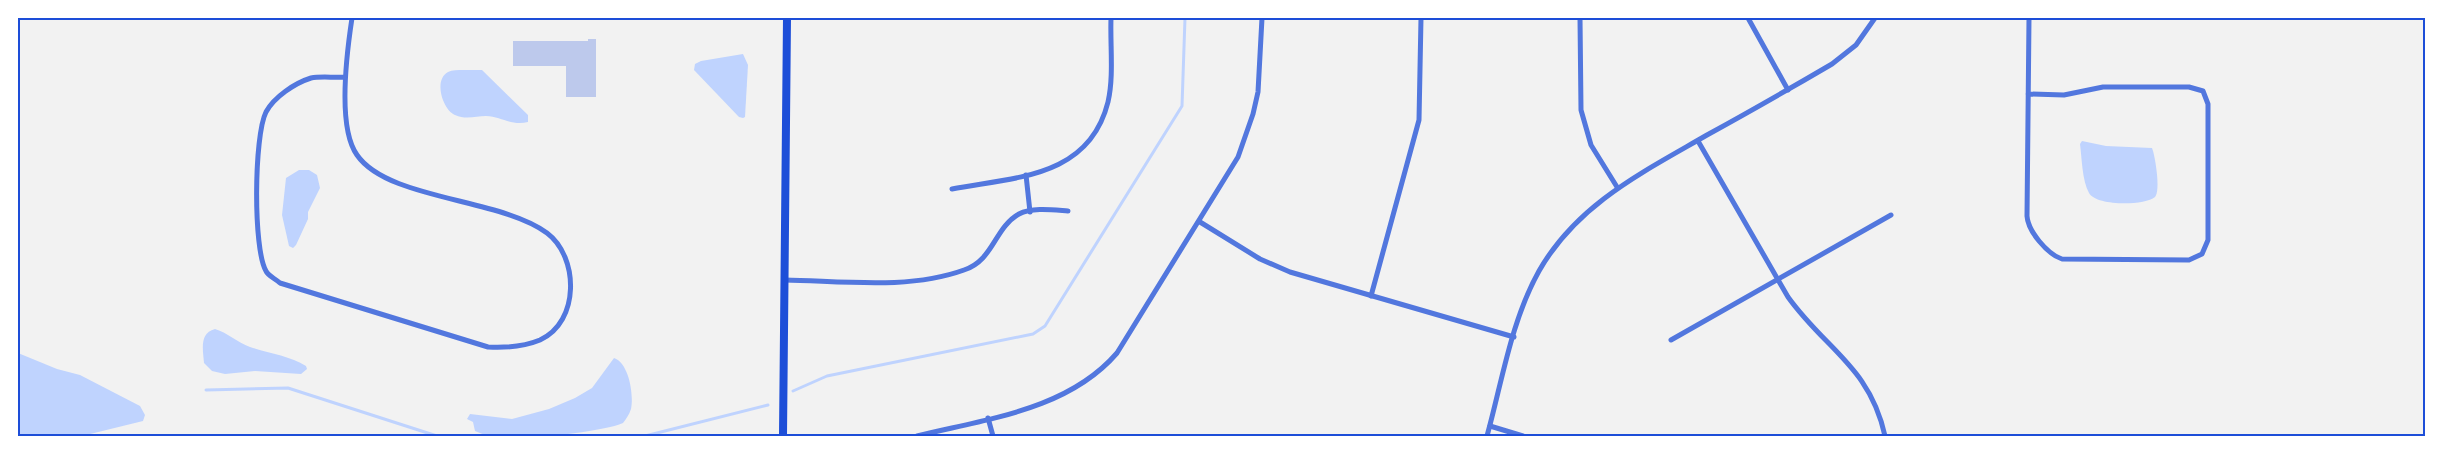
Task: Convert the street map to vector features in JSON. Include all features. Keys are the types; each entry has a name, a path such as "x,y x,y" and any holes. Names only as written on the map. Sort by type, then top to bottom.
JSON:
{"main road":[{"path":"783,436 787,18"}],"street":[{"path":"345,77 312,78 297,84 281,95 266,112 258,147 260,256 266,272 280,283 488,347 513,348 542,339 560,322 570,299 571,276 562,251 548,234 525,221 392,181 370,170 356,155 348,136 345,77 352,18"},
{"path":"952,189 1047,171 1068,161 1085,146 1102,119 1109,95 1111,18"},
{"path":"917,436 1056,399 1080,386 1098,373 1128,339 1238,157 1253,114 1261,70 1262,18"},
{"path":"1371,296 1419,120 1421,18"},
{"path":"1580,18 1581,110 1591,145 1617,187"},
{"path":"1748,18 1788,90"},
{"path":"1487,436 1514,337 1529,292 1551,253 1576,222 1617,187 1843,57 1862,38 1875,18"},
{"path":"2028,94 2064,95 2103,87 2189,87 2202,91 2208,104 2208,240 2202,254 2189,260 2062,259 2057,257 2034,234 2027,222 2028,94 2029,18"},
{"path":"1698,140 1797,310 1854,369 1868,387 1881,416 1885,436"},
{"path":"1026,175 1030,212"},
{"path":"784,280 905,282 933,278 964,270 978,263 987,255 1008,222 1020,213 1068,211"},
{"path":"1671,340 1891,215"},
{"path":"1200,222 1260,259 1290,272 1514,337"},
{"path":"988,418 993,436"},
{"path":"1490,426 1523,436"}],"water":[{"path":"743,54 748,65 745,117 743,118 739,117 694,70 695,64 701,61"},
{"path":"453,70 482,70 528,115 528,122 517,123 486,116 463,117 451,112 441,95 441,81 444,76"},
{"path":"2082,141 2106,146 2152,148 2157,181 2155,197 2141,202 2120,203 2093,197 2089,193 2084,176 2080,144"},
{"path":"299,170 309,170 317,175 320,188 308,212 308,219 293,248 289,246 282,215 286,178"},
{"path":"215,329 250,347 300,363 306,366 307,369 301,374 255,371 225,374 212,371 204,363 203,343 206,334"},
{"path":"18,353 57,369 80,375 140,406 145,415 143,421 82,436 18,436"},
{"path":"614,358 619,361 627,373 631,388 631,409 623,423 612,427 577,433 537,437 502,437 488,436 475,431 473,422 467,419 470,414 512,419 549,409 575,398 592,388"}],"building":[{"path":"588,39 596,39 596,97 566,97 566,66 513,66 513,41 588,41"}],"waterway":[{"path":"793,391 827,376 1033,334 1045,326 1182,106 1185,18"},
{"path":"206,390 288,388 437,436"},
{"path":"645,436 768,405"}]}
